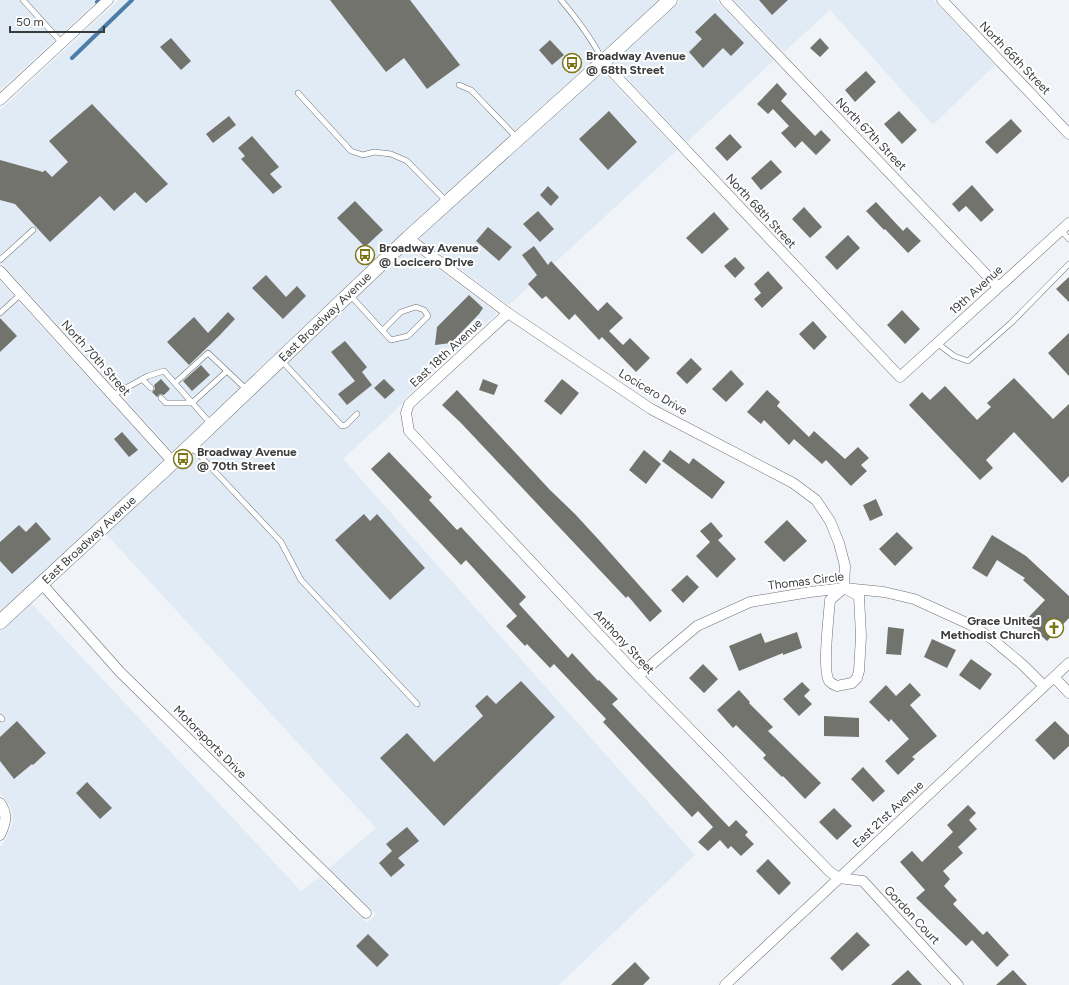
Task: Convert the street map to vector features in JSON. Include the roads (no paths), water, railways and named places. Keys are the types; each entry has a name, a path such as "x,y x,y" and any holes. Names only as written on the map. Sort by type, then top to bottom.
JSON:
{"main road":[{"name":"East Broadway Avenue","path":"0,622 173,462 408,238 670,0"}],"street":[{"path":"0,100 108,0"},
{"name":"North 67th Street","path":"725,0 998,287"},
{"name":"North 66th Street","path":"942,0 1069,134"},
{"name":"North 68th Street","path":"603,62 900,377"},
{"name":"19th Avenue","path":"900,377 1069,222"},
{"name":"Locicero Drive","path":"408,238 508,313 651,409 792,483 816,500 830,521 839,542 845,566 844,588"},
{"name":"North 70th Street","path":"0,271 173,462"},
{"name":"East 18th Avenue","path":"406,413 409,404 508,313"},
{"name":"Anthony Street","path":"406,413 408,431 638,676 830,872 839,878"},
{"name":"Motorsports Drive","path":"42,584 120,672 366,913"},
{"path":"844,588 859,596 862,636 857,678 848,684 837,686 829,681 826,673 827,641 830,600 844,588"},
{"name":"Thomas Circle","path":"638,676 697,626 750,602 844,588 884,592 914,599 971,625 992,639 1023,665 1044,686"},
{"name":"East 21st Avenue","path":"725,985 1069,663"},
{"path":"1054,677 1069,693"},
{"path":"0,802 4,808 6,823 0,834"},
{"name":"Gordon Court","path":"839,878 863,881 958,985"}],"lane":[{"path":"24,0 62,43"},
{"path":"561,0 579,22 594,44 603,62"},
{"path":"459,85 471,90 518,139"},
{"path":"298,92 351,151 363,155 374,152 391,154 407,161 447,203"},
{"path":"0,260 33,230"},
{"path":"1061,230 1069,239"},
{"path":"937,343 954,356 968,361 1011,323 1069,264"},
{"path":"0,313 21,294"},
{"path":"349,294 391,340 408,336 428,316 424,310 416,307 401,312 383,330"},
{"path":"175,383 208,353 248,391"},
{"path":"280,360 342,426 346,425 357,414"},
{"path":"113,395 142,379 164,371 212,425"},
{"path":"161,398 166,403 192,403 227,371"},
{"path":"142,379 151,388"},
{"path":"190,445 281,542 301,580 417,704"}],"waterway":[{"path":"72,58 132,0"}],"place":[{"name":"Broadway Avenue @ 68th Street","path":"572,63"},
{"name":"Broadway Avenue @ Locicero Drive","path":"365,255"},
{"name":"Broadway Avenue @ 70th Street","path":"183,459"},
{"name":"Grace United Methodist Church","path":"1054,628"}]}
